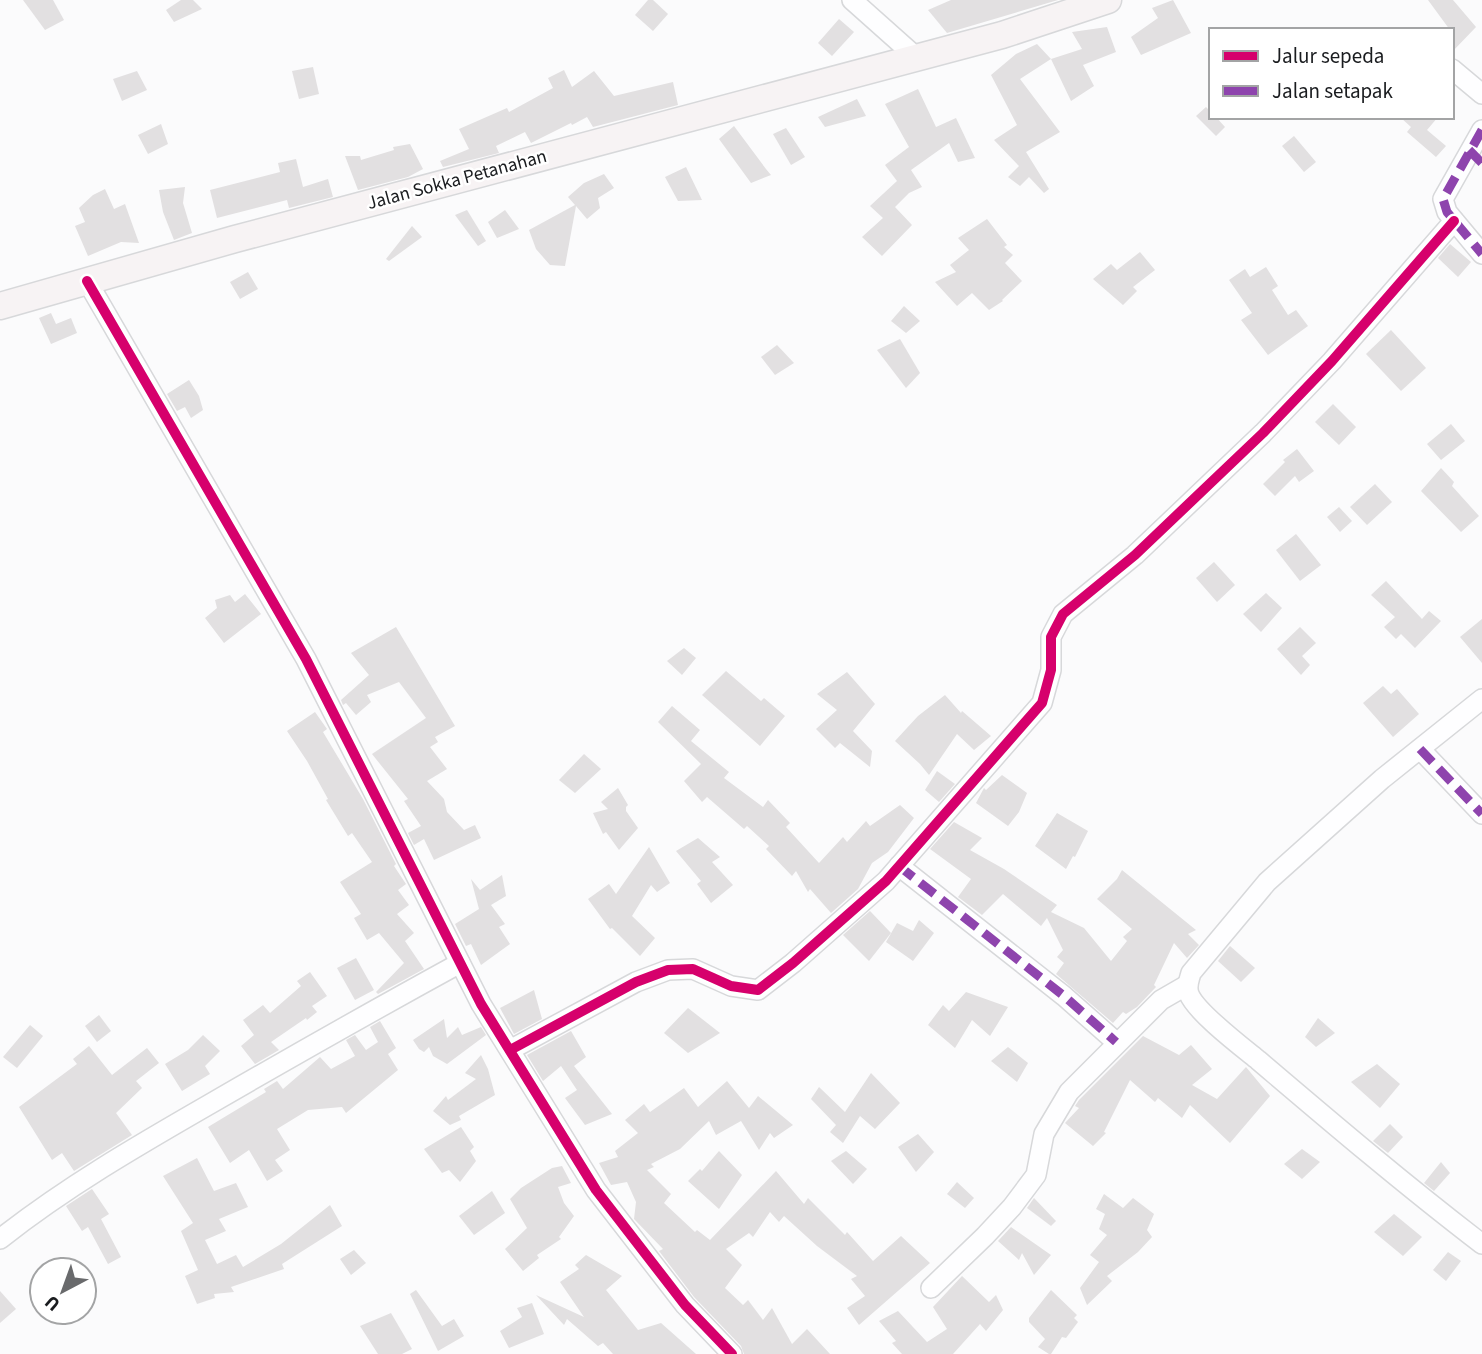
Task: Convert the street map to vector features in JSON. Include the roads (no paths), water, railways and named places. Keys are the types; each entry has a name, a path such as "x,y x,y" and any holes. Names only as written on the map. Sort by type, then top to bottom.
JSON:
{"main road":[{"name":"Jalan Sokka Petanahan","path":"0,306 261,232 1002,36 1108,0"}],"street":[{"path":"852,0 916,57"},
{"path":"1454,71 1482,94"},
{"path":"1482,130 1443,199 1443,205 1454,221 1482,254"},
{"path":"510,1050 636,982 668,970 693,969 731,985 758,990 793,963 886,881 1042,703 1051,670 1051,637 1063,614 1135,555 1263,433 1332,361 1454,221"},
{"path":"87,281 306,659 481,1004 596,1190 685,1305 732,1354"},
{"path":"1482,699 1382,779 1267,882 1191,974 1187,985 1189,996 1231,1037 1392,1174 1482,1244"},
{"path":"1420,749 1482,814"},
{"path":"899,866 1065,996 1116,1042"},
{"path":"0,1239 95,1170 460,963"},
{"path":"931,1288 985,1236 1037,1175 1044,1133 1069,1092 1116,1042 1161,1000 1187,985"}]}
